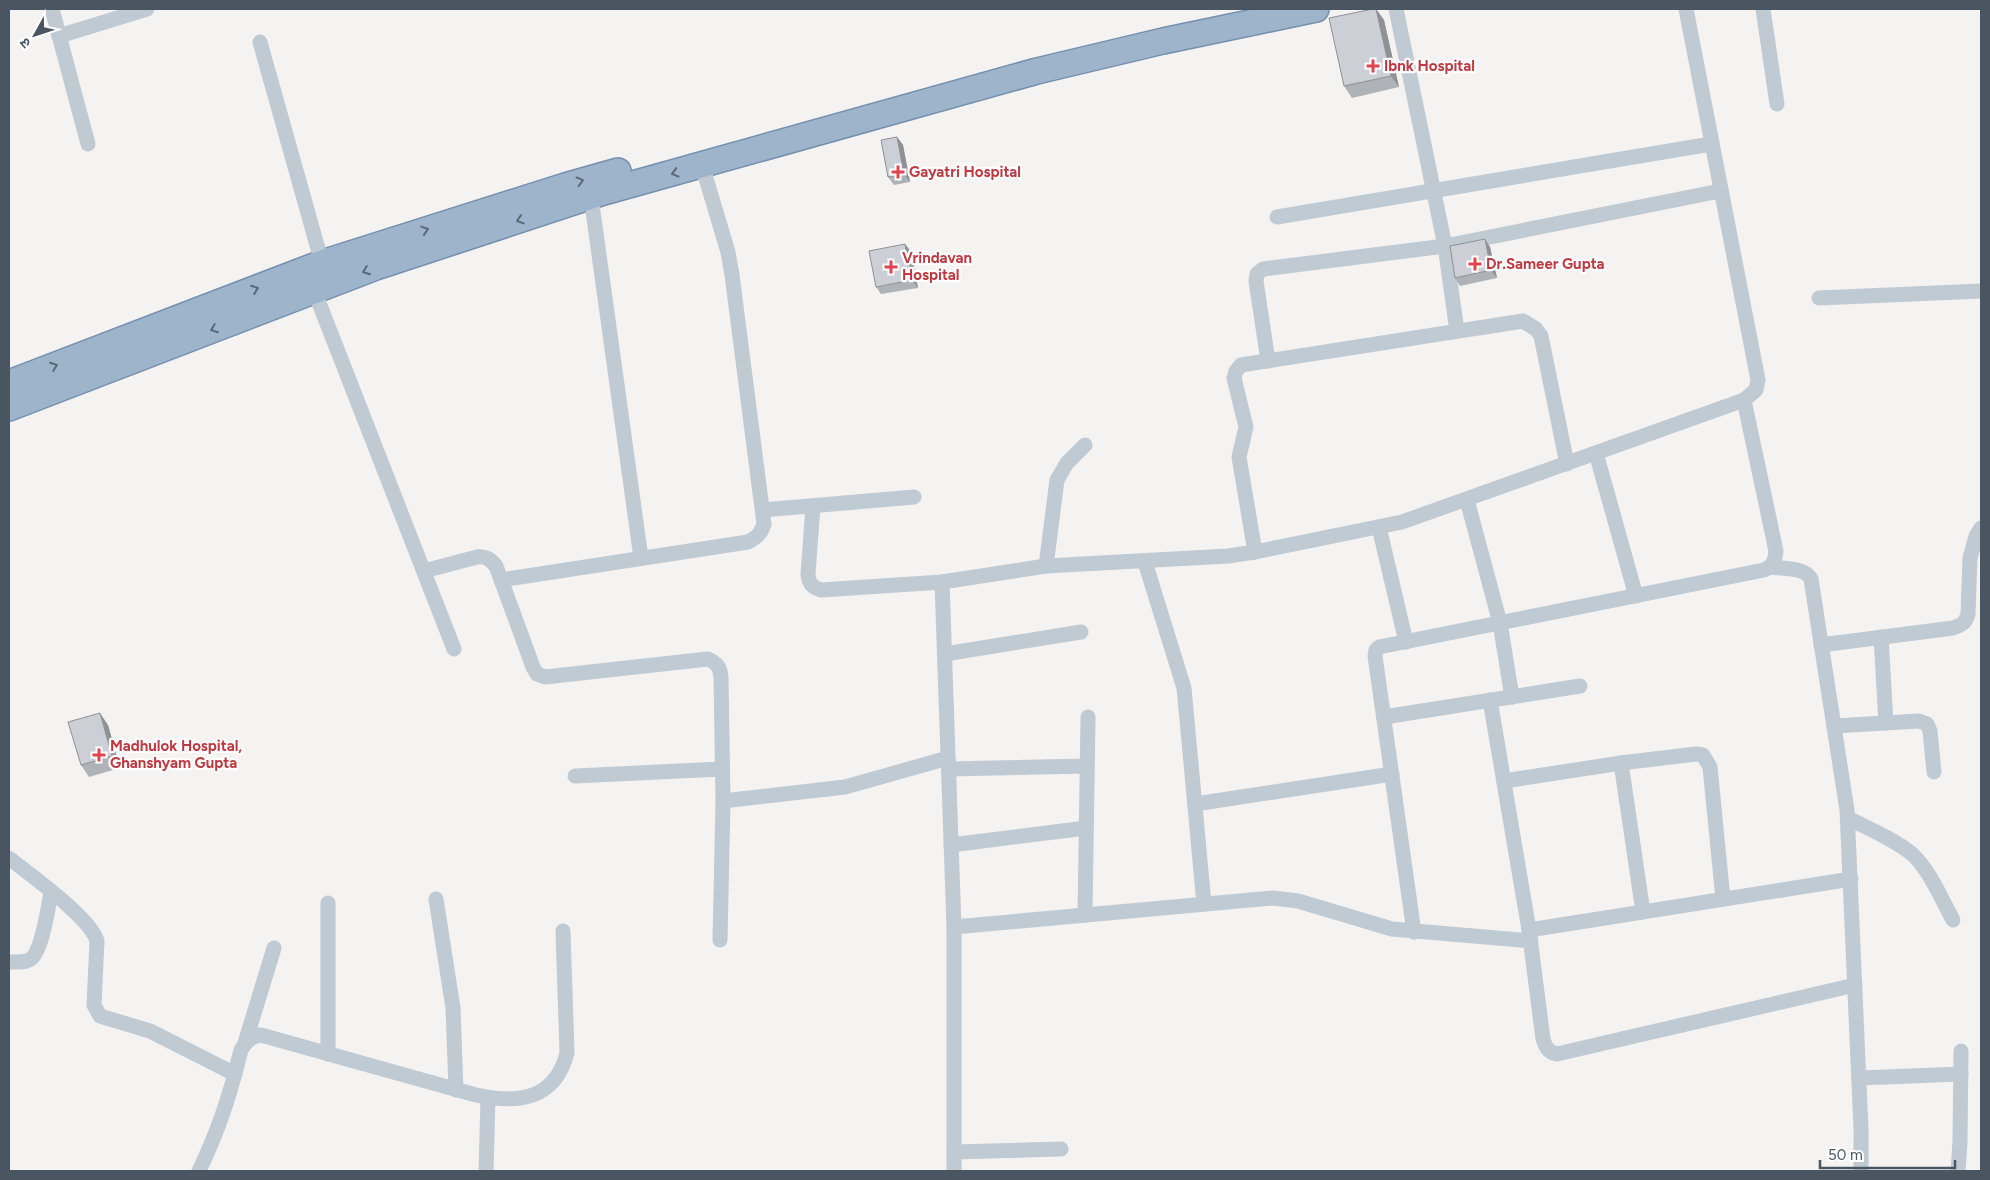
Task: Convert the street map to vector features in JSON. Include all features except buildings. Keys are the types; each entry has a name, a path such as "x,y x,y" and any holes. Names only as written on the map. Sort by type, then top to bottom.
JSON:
{"highway":[{"path":"9,383 322,263 564,186 1011,65 1243,9"},
{"path":"9,408 376,267 591,197 1037,71 1163,41 1316,9"}],"street":[{"path":"52,9 88,144"},
{"path":"59,36 147,9"},
{"path":"1396,9 1445,246 1457,332"},
{"path":"813,506 808,574 809,582 813,587 820,590 942,582 1046,566 1228,556 1402,522 1744,400 1756,390 1758,380 1686,9"},
{"path":"1764,9 1776,104"},
{"path":"260,42 322,263"},
{"path":"1277,217 1711,144"},
{"path":"501,580 748,542 756,538 761,532 764,524 763,510 728,252 702,166"},
{"path":"1268,361 1256,281 1257,274 1263,269 1445,246 1720,191"},
{"path":"591,197 641,558"},
{"path":"314,290 454,648"},
{"path":"1819,298 1981,291"},
{"path":"1255,552 1239,458 1246,426 1234,378 1236,371 1241,365 1523,321 1536,329 1540,336 1567,464"},
{"path":"1744,400 1776,551 1775,560 1771,567"},
{"path":"1046,566 1057,480 1067,463 1085,445"},
{"path":"1596,453 1636,596"},
{"path":"763,510 914,497"},
{"path":"1467,500 1500,623 1512,697"},
{"path":"1379,527 1406,642"},
{"path":"1821,645 1953,628 1962,625 1967,619 1968,614 1970,558 1974,541 1981,528"},
{"path":"424,572 484,557 490,560 496,566 533,667 538,674 545,677 708,659 715,662 720,668 723,801 720,940"},
{"path":"1145,562 1184,688 1204,904"},
{"path":"1414,932 1375,656 1376,650 1379,647 1764,570 1771,567 1803,571 1811,579 1848,818 1861,1171"},
{"path":"942,582 954,927 954,1171"},
{"path":"1968,614 1981,623"},
{"path":"945,654 1081,632"},
{"path":"1881,637 1886,723"},
{"path":"1384,717 1580,686"},
{"path":"1490,700 1530,935 1543,1039 1550,1053 1557,1054 1855,985"},
{"path":"1085,915 1088,717"},
{"path":"1834,726 1919,721 1927,724 1930,730 1934,772"},
{"path":"1504,781 1620,763 1696,754 1703,755 1708,760 1710,766 1723,899"},
{"path":"723,801 844,787 948,763 1087,766"},
{"path":"1620,763 1643,912"},
{"path":"575,776 722,769"},
{"path":"1195,804 1392,774"},
{"path":"1848,818 1913,855 1924,868 1953,920"},
{"path":"951,845 1086,828"},
{"path":"9,858 85,921 95,935 97,940 94,1005 100,1016 150,1031 235,1074"},
{"path":"954,927 1273,898 1319,907 1392,929 1414,932 1530,935 1643,912 1850,880"},
{"path":"9,962 26,961 35,954 40,942 51,893"},
{"path":"436,899 453,1008 456,1090"},
{"path":"328,903 328,1054"},
{"path":"245,1043 255,1036 261,1035 488,1098 500,1100 520,1099 535,1095 549,1087 557,1078 564,1065 567,1053 563,931"},
{"path":"199,1171 217,1135 241,1050 245,1043 274,948"},
{"path":"1958,1171 1961,1051"},
{"path":"1859,1078 1961,1074"},
{"path":"486,1171 488,1098"},
{"path":"954,1152 1061,1149"}],"place":[{"name":"Ibnk Hospital","path":"1373,66"},
{"name":"Gayatri Hospital","path":"898,172"},
{"name":"Dr.Sameer Gupta","path":"1475,264"},
{"name":"Vrindavan Hospital","path":"891,267"},
{"name":"Madhulok Hospital, Ghanshyam Gupta","path":"99,755"}]}
